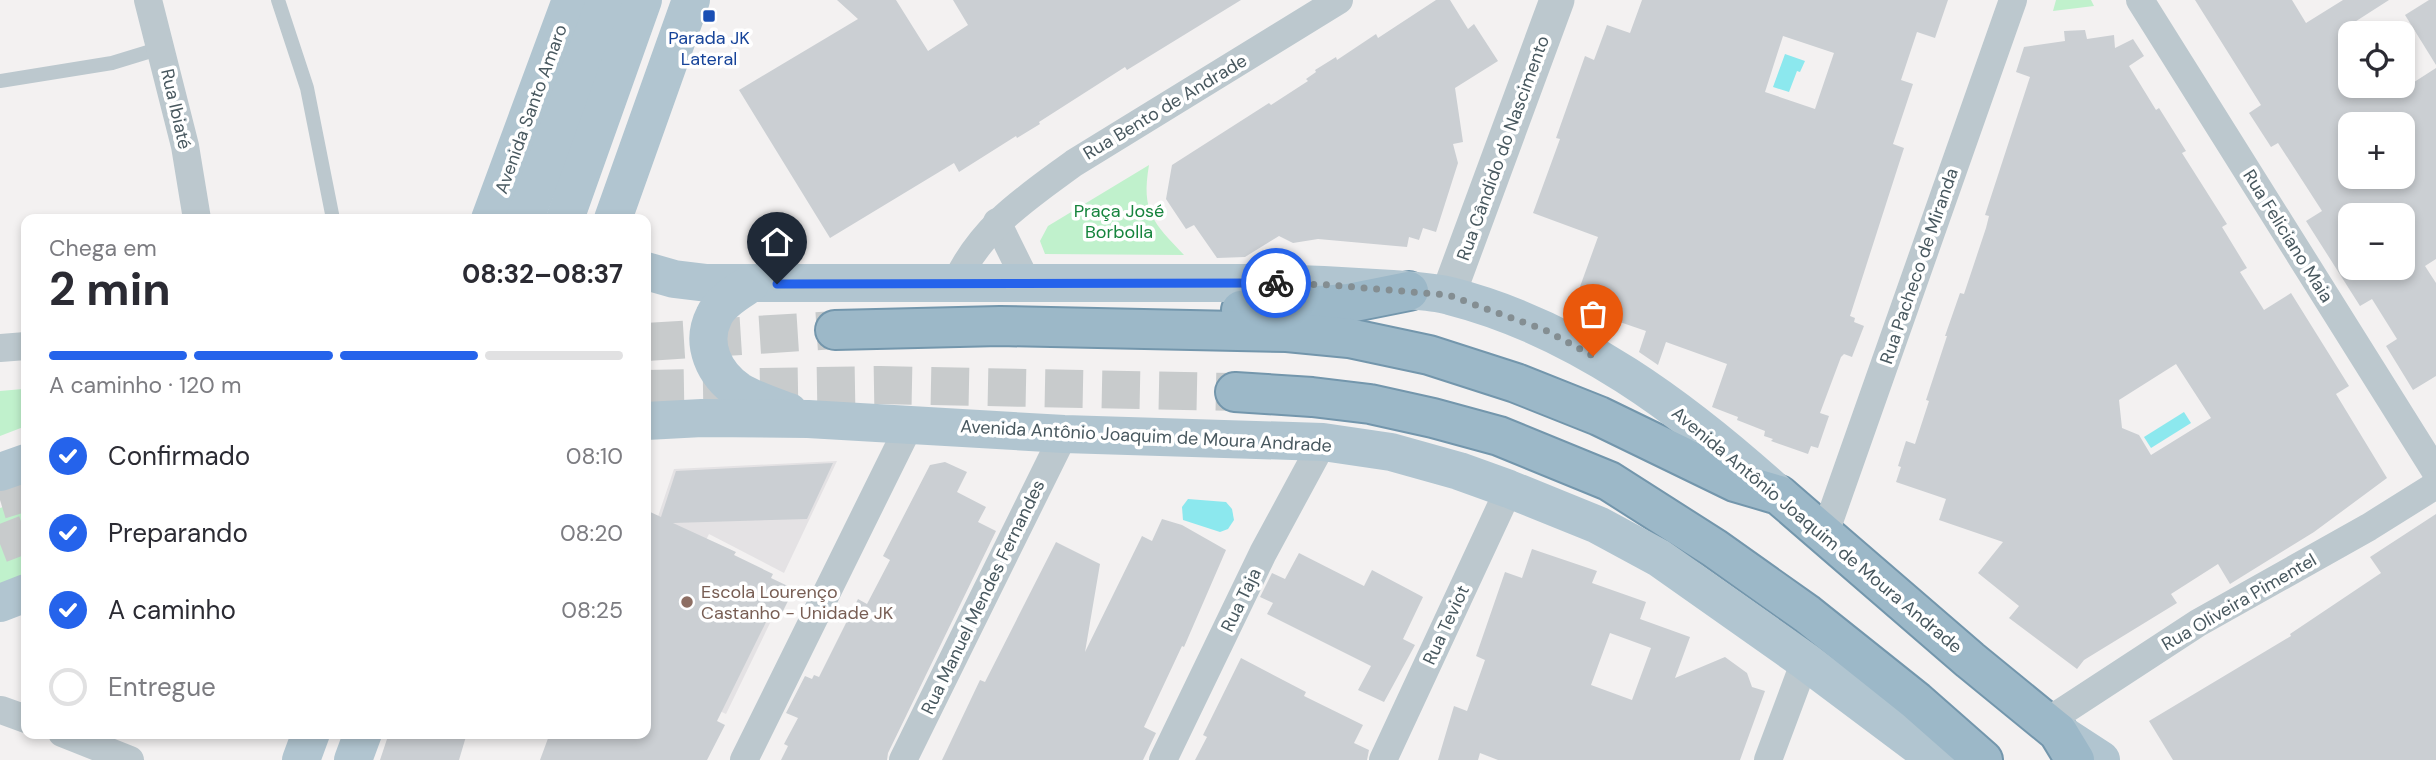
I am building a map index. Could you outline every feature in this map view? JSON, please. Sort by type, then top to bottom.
[{"type":"highway","points":[[835,330],[1000,326],[1349,303],[1409,291]]},
{"type":"highway","points":[[1000,326],[1287,332],[1349,338],[1429,355],[1516,383],[1599,416],[1703,469],[1779,495]]},
{"type":"highway","points":[[1235,392],[1370,404],[1433,418],[1499,436],[1608,481],[1714,548],[1807,614],[1916,701],[1983,760]]},
{"type":"highway","name":"Avenida Antônio Joaquim de Moura Andrade","points":[[1779,495],[2060,738]]},
{"type":"main road","name":"Avenida Santo Amaro","points":[[492,214],[571,0]]},
{"type":"main road","points":[[527,214],[606,0]]},
{"type":"main road","points":[[567,214],[643,0]]},
{"type":"main road","points":[[615,214],[691,0]]},
{"type":"main road","name":"Avenida Antônio Joaquim de Moura Andrade","points":[[651,272],[674,279],[707,283],[1269,283],[1448,295],[1545,330],[1638,382],[1719,442],[1779,495]]},
{"type":"main road","points":[[750,284],[726,301],[714,314],[708,334],[709,355],[718,372],[738,390],[808,419]]},
{"type":"main road","name":"Avenida Antônio Joaquim de Moura Andrade","points":[[651,421],[702,418],[808,419],[1064,434],[1322,442],[1391,452],[1459,471],[1509,489],[1598,525],[1659,558],[1937,760]]},
{"type":"main road","points":[[0,472],[21,465]]},
{"type":"main road","points":[[0,603],[21,595]]},
{"type":"main road","name":"Avenida Antônio Joaquim de Moura Andrade","points":[[2060,738],[2101,760]]},
{"type":"main road","points":[[301,760],[309,739]]},
{"type":"main road","points":[[353,760],[361,739]]},
{"type":"street","name":"Rua Ibiaté","points":[[148,0],[185,146],[196,214]]},
{"type":"street","name":"Rua Bento de Andrade","points":[[955,284],[975,248],[997,222],[1032,192],[1074,163],[1339,0]]},
{"type":"street","name":"Rua Cândido do Nascimento","points":[[1448,295],[1557,0]]},
{"type":"street","name":"Rua Pacheco de Miranda","points":[[1825,533],[2012,0]]},
{"type":"street","name":"Rua Feliciano Maia","points":[[2140,0],[2436,472]]},
{"type":"street","points":[[997,222],[1027,283]]},
{"type":"street","points":[[0,348],[21,346]]},
{"type":"street","points":[[744,760],[910,424]]},
{"type":"street","name":"Rua Manuel Mendes Fernandes","points":[[903,760],[1064,434]]},
{"type":"street","name":"Rua Taja","points":[[1163,760],[1258,565],[1322,442]]},
{"type":"street","name":"Rua Oliveira Pimentel","points":[[2060,738],[2198,623],[2369,527],[2436,485]]},
{"type":"street","name":"Rua Teviot","points":[[1383,760],[1509,489]]},
{"type":"street","points":[[1768,760],[1805,662]]},
{"type":"street","points":[[77,739],[130,760]]},
{"type":"lane","points":[[278,0],[307,88],[332,214]]},
{"type":"lane","points":[[0,81],[112,63],[161,48]]},
{"type":"shaded area","name":"Escola Lourenço Castanho - Unidade JK","points":[[837,461],[784,573],[709,534],[686,581],[771,621],[726,714],[651,678],[651,537],[674,469]]},
{"type":"green space","points":[[2056,0],[2091,0],[2094,6],[2053,11]]},
{"type":"green space","name":"Praça José Borbolla","points":[[1149,165],[1148,205],[1164,234],[1184,255],[1045,254],[1040,241],[1048,226]]},
{"type":"green space","points":[[21,389],[21,428],[0,436],[0,391]]},
{"type":"green space","points":[[21,502],[21,589],[0,598],[0,508]]},
{"type":"water","points":[[1785,54],[1805,61],[1800,72],[1797,71],[1789,92],[1773,87]]},
{"type":"water","points":[[2184,412],[2191,423],[2151,448],[2144,437]]},
{"type":"water","points":[[1188,499],[1226,502],[1232,509],[1234,520],[1228,529],[1220,532],[1183,520],[1182,507]]},
{"type":"building","points":[[837,0],[896,0],[928,51],[968,25],[953,0],[1241,0],[1127,70],[1125,67],[1039,122],[1040,124],[959,172],[954,163],[830,238],[739,90],[858,19]]},
{"type":"building","points":[[1436,0],[1450,0],[1468,29],[1474,24],[1498,61],[1455,88],[1463,142],[1453,144],[1458,163],[1436,232],[1423,228],[1419,240],[1409,237],[1407,247],[1318,239],[1293,243],[1279,236],[1245,257],[1217,258],[1194,225],[1186,229],[1166,199],[1172,165],[1308,81],[1306,79],[1316,72],[1315,70],[1336,57],[1337,60],[1376,34],[1378,38]]},
{"type":"building","points":[[1642,0],[1948,0],[1935,38],[1917,32],[1901,80],[1913,84],[1893,144],[1904,148],[1850,316],[1855,318],[1854,322],[1864,326],[1852,357],[1844,354],[1841,357],[1820,413],[1829,416],[1818,448],[1811,446],[1808,454],[1771,441],[1773,439],[1764,436],[1765,431],[1712,407],[1727,364],[1666,342],[1658,365],[1639,352],[1646,331],[1573,306],[1598,237],[1533,213],[1560,139],[1556,138],[1585,56],[1594,60],[1607,25],[1630,33]],"holes":[[[1783,36],[1834,53],[1815,109],[1765,92]]]},
{"type":"building","points":[[2195,0],[2292,0],[2306,23],[2343,0],[2389,0],[2356,21],[2338,21],[2338,98],[2415,98],[2415,82],[2436,68],[2436,259],[2425,266],[2436,283],[2436,376],[2413,390],[2386,346],[2397,339],[2372,299],[2360,306],[2343,280],[2415,280],[2415,203],[2338,203],[2338,271],[2306,221],[2322,211],[2278,143],[2271,147],[2249,113],[2261,105]]},
{"type":"building","points":[[2429,0],[2436,0],[2436,65],[2415,31],[2415,21],[2409,21],[2405,15]]},
{"type":"building","points":[[2085,30],[2087,39],[2114,35],[2115,48],[2133,39],[2144,56],[2129,66],[2186,151],[2182,153],[2227,224],[2222,227],[2247,268],[2240,272],[2264,310],[2291,293],[2349,386],[2336,394],[2387,478],[2314,532],[2230,584],[2218,564],[2171,594],[2177,603],[2084,660],[2077,669],[2009,618],[2019,606],[1978,573],[2003,542],[1939,520],[1946,499],[1896,482],[1906,441],[1915,444],[1945,336],[1960,293],[1964,294],[1986,228],[1989,216],[1985,215],[2030,77],[2016,72],[2024,47],[2065,41],[2064,31]],"holes":[[[2176,364],[2211,418],[2151,455],[2139,435],[2122,428],[2119,400]]]},
{"type":"building","points":[[945,462],[967,472],[957,492],[986,507],[978,522],[996,531],[888,753],[887,760],[781,760],[788,746],[784,744],[798,718],[786,713],[805,676],[812,679],[814,675],[819,677],[858,599],[867,604],[890,560],[883,556],[930,465]]},
{"type":"building","name":"Escola Lourenço Castanho - Unidade JK","points":[[833,463],[807,519],[673,523],[736,552],[734,555],[773,574],[771,578],[794,589],[778,621],[769,616],[717,721],[725,725],[707,760],[540,760],[548,739],[651,739],[651,512],[661,517],[676,471]]},
{"type":"building","points":[[2436,514],[2436,760],[2173,760],[2149,721],[2291,636],[2290,634],[2381,573],[2370,557]]},
{"type":"building","points":[[1162,519],[1182,525],[1226,550],[1184,647],[1182,646],[1144,727],[1156,733],[1143,760],[942,760],[980,680],[985,682],[1056,542],[1100,564],[1085,652],[1142,536],[1152,541]]},
{"type":"building","points":[[1532,549],[1597,571],[1592,583],[1646,602],[1640,619],[1690,637],[1675,678],[1725,657],[1747,673],[1752,687],[1765,691],[1740,760],[1498,760],[1480,753],[1478,760],[1438,760],[1454,706],[1467,711],[1485,660],[1476,656],[1505,572],[1522,578]],"holes":[[[1610,633],[1651,648],[1632,700],[1591,685]]]},
{"type":"building","points":[[1299,553],[1364,586],[1372,570],[1423,597],[1403,639],[1415,645],[1384,702],[1358,690],[1371,666],[1267,614],[1273,603],[1260,597],[1272,573],[1285,579]]},
{"type":"building","points":[[1241,658],[1306,692],[1304,696],[1363,725],[1354,743],[1369,750],[1367,760],[1195,760],[1207,737],[1203,735]]},
{"type":"building","points":[[387,739],[465,739],[459,760],[380,760]]},
{"type":"tunnel","points":[[651,342],[835,330]]},
{"type":"tunnel","points":[[651,389],[880,385],[1235,392]]},
{"type":"tunnel","points":[[0,500],[21,494]]},
{"type":"tunnel","points":[[0,544],[21,536]]},
{"type":"way so far","points":[[1276,283],[1448,295],[1545,330],[1593,356]]},
{"type":"place","name":"Parada JK Lateral","points":[[709,16]]},
{"type":"place","name":"Escola Lourenço Castanho - Unidade JK","points":[[687,602]]},
{"type":"route","points":[[777,284],[1276,283]]}]
